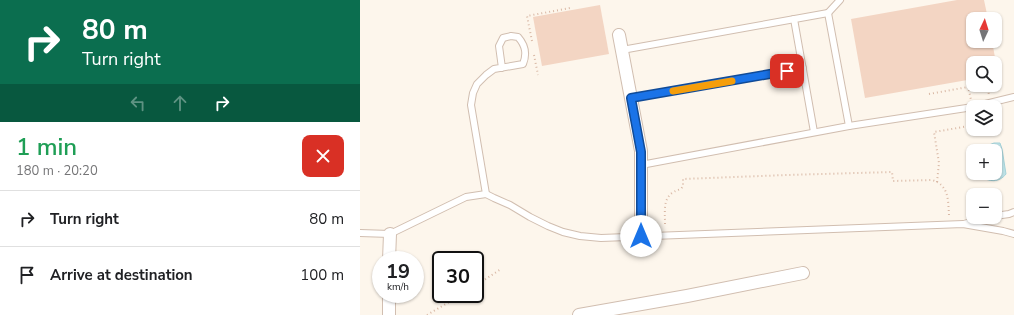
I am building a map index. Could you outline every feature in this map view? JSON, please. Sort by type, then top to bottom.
[{"type":"street","points":[[619,34],[641,152],[641,236]]},
{"type":"street","points":[[389,251],[390,234]]},
{"type":"street","points":[[579,315],[687,296],[803,273]]},
{"type":"street","points":[[389,303],[389,315]]},
{"type":"lane","points":[[622,50],[828,13],[840,0]]},
{"type":"lane","points":[[828,13],[849,126]]},
{"type":"lane","points":[[794,19],[814,132]]},
{"type":"lane","points":[[486,194],[471,105],[473,93],[477,84],[494,69],[502,68],[523,64],[526,55],[522,42],[518,37],[511,36],[503,38],[499,46],[502,68]]},
{"type":"lane","points":[[631,98],[803,68]]},
{"type":"lane","points":[[1002,100],[1014,97]]},
{"type":"lane","points":[[641,165],[814,132],[966,108]]},
{"type":"lane","points":[[360,233],[390,234],[466,197],[486,194],[510,205],[548,226],[563,232],[580,236],[601,238],[963,224],[1014,234]]},
{"type":"lane","points":[[1002,215],[1014,212]]},
{"type":"path","points":[[532,46],[527,16],[570,8]]},
{"type":"path","points":[[534,53],[538,75]]},
{"type":"path","points":[[929,94],[968,86],[971,100]]},
{"type":"path","points":[[937,182],[939,163],[934,132],[966,127]]},
{"type":"path","points":[[665,224],[665,210],[668,196],[675,190],[681,189],[683,186],[683,180],[787,175],[892,172],[893,181],[924,180],[937,182],[942,185],[948,196],[949,215]]},
{"type":"path","points":[[484,280],[501,269]]},
{"type":"path","points":[[427,315],[448,303]]},
{"type":"water","points":[[1002,149],[1006,174],[1002,178]]},
{"type":"building","points":[[957,0],[984,0],[987,12],[966,12],[966,48],[993,48],[995,56],[966,56],[966,80],[865,98],[851,19]]},
{"type":"building","points":[[600,5],[609,54],[542,66],[533,17]]},
{"type":"slow traffic","points":[[673,91],[732,81]]},
{"type":"route","points":[[641,236],[641,152],[631,98],[787,71]]}]
